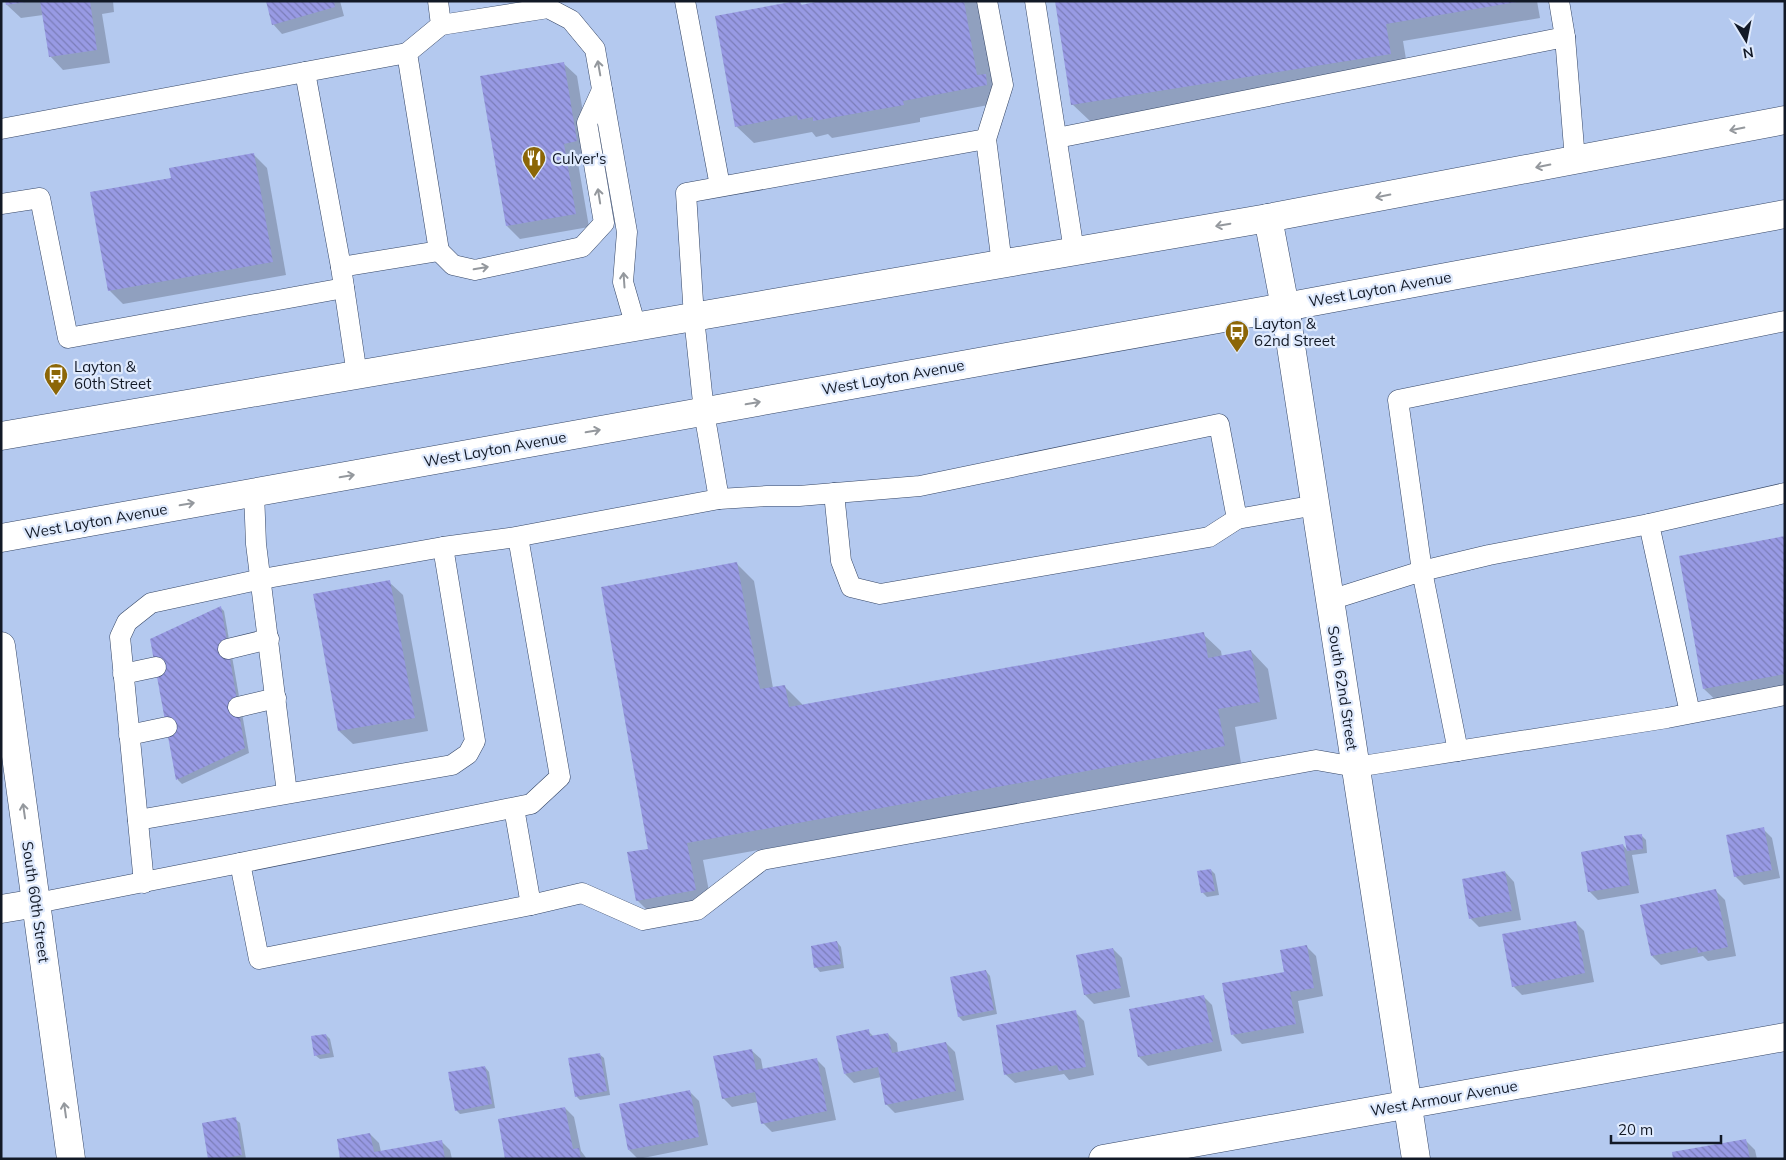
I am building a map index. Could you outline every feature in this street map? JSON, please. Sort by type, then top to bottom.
[{"type":"main road","points":[[1,436],[1268,218],[1785,120]]},
{"type":"main road","name":"West Layton Avenue","points":[[1,538],[1285,307],[1785,214]]},
{"type":"main road","name":"South 62nd Street","points":[[1268,218],[1285,307],[1416,1159]]},
{"type":"main road","name":"South 60th Street","points":[[1,646],[71,1159]]},
{"type":"main road","points":[[1,909],[36,903]]},
{"type":"main road","name":"West Armour Avenue","points":[[1103,1159],[1785,1037]]},
{"type":"lane","points":[[438,1],[441,25]]},
{"type":"lane","points":[[685,1],[720,186]]},
{"type":"lane","points":[[987,1],[1003,85],[986,139],[1002,264]]},
{"type":"lane","points":[[1035,1],[1074,251]]},
{"type":"lane","points":[[1560,1],[1565,37],[1575,160]]},
{"type":"lane","points":[[1,128],[407,53],[441,25],[547,5],[571,20],[595,49],[627,232],[622,282],[636,327]]},
{"type":"lane","points":[[1057,138],[1565,37]]},
{"type":"lane","points":[[407,53],[439,251],[453,265],[475,270],[582,247],[604,223],[587,123],[602,90]]},
{"type":"lane","points":[[305,72],[341,267],[357,375]]},
{"type":"lane","points":[[719,499],[704,412],[694,317],[686,193],[986,139]]},
{"type":"lane","points":[[1,204],[40,198],[68,338],[344,288]]},
{"type":"lane","points":[[341,267],[439,251]]},
{"type":"lane","points":[[1458,751],[1422,571],[1398,400],[1785,321]]},
{"type":"lane","points":[[144,883],[120,637],[127,622],[150,603],[262,579],[443,547],[518,537],[719,499],[920,486],[1219,424],[1236,519]]},
{"type":"lane","points":[[254,492],[256,544],[262,579],[287,793]]},
{"type":"lane","points":[[834,493],[842,561],[851,587],[880,594],[1209,537],[1236,519],[1316,505]]},
{"type":"lane","points":[[1330,600],[1422,571],[1489,555],[1649,524],[1785,493]]},
{"type":"lane","points":[[1649,524],[1690,713]]},
{"type":"lane","points":[[36,903],[144,883],[531,804],[560,777],[518,537]]},
{"type":"lane","points":[[138,820],[452,765],[468,754],[475,741],[443,547]]},
{"type":"lane","points":[[228,649],[268,639]]},
{"type":"lane","points":[[123,674],[156,667]]},
{"type":"lane","points":[[240,863],[260,959],[531,905],[582,892],[643,920],[697,910],[762,860],[1316,760],[1356,767],[1690,713],[1785,695]]},
{"type":"lane","points":[[238,707],[276,698]]},
{"type":"lane","points":[[129,735],[167,727]]},
{"type":"lane","points":[[514,808],[531,905]]},
{"type":"building","points":[[5,1],[26,1],[26,2],[6,5]]},
{"type":"building","points":[[40,1],[90,1],[97,50],[49,57]]},
{"type":"building","points":[[266,1],[334,1],[335,7],[272,25]]},
{"type":"building","points":[[800,1],[801,5],[820,1],[964,1],[977,75],[986,74],[987,85],[903,101],[904,105],[813,121],[813,117],[798,120],[797,115],[735,127],[715,16]]},
{"type":"building","points":[[1055,1],[1517,2],[1386,24],[1391,54],[1071,105]]},
{"type":"building","name":"Culver's","points":[[564,62],[577,141],[564,144],[576,214],[506,226],[480,76]]},
{"type":"building","points":[[254,153],[273,262],[108,291],[90,192],[171,178],[169,168]]},
{"type":"building","points":[[1785,536],[1785,674],[1703,689],[1679,556]]},
{"type":"building","points":[[737,562],[760,689],[785,685],[789,707],[1204,632],[1208,658],[1251,650],[1260,702],[1218,709],[1225,746],[687,843],[696,890],[636,901],[627,852],[648,849],[601,587]]},
{"type":"building","points":[[390,580],[415,718],[338,731],[313,594]]},
{"type":"building","points":[[221,606],[245,748],[176,780],[150,639]]},
{"type":"building","points":[[1764,827],[1772,870],[1734,877],[1726,835]]},
{"type":"building","points":[[1642,834],[1643,849],[1627,851],[1624,836]]},
{"type":"building","points":[[1623,844],[1630,885],[1588,892],[1581,852]]},
{"type":"building","points":[[1211,869],[1215,891],[1201,893],[1197,871]]},
{"type":"building","points":[[1505,871],[1512,911],[1469,919],[1462,879]]},
{"type":"building","points":[[1716,889],[1728,947],[1698,953],[1697,947],[1651,956],[1640,905]]},
{"type":"building","points":[[1576,921],[1585,973],[1512,987],[1502,934]]},
{"type":"building","points":[[837,941],[841,964],[814,968],[811,946]]},
{"type":"building","points":[[1307,945],[1314,988],[1290,992],[1296,1024],[1231,1035],[1222,983],[1284,972],[1280,950]]},
{"type":"building","points":[[1113,948],[1121,988],[1084,995],[1076,955]]},
{"type":"building","points":[[986,970],[994,1010],[958,1017],[950,977]]},
{"type":"building","points":[[1204,995],[1213,1042],[1138,1057],[1129,1009]]},
{"type":"building","points":[[1076,1010],[1086,1067],[1059,1071],[1057,1065],[1004,1075],[996,1025]]},
{"type":"building","points":[[869,1029],[870,1036],[888,1033],[892,1053],[946,1042],[956,1091],[885,1105],[878,1067],[844,1074],[836,1036]]},
{"type":"building","points":[[326,1034],[330,1053],[314,1056],[311,1036]]},
{"type":"building","points":[[752,1049],[756,1070],[817,1058],[827,1111],[761,1124],[755,1092],[722,1099],[713,1056]]},
{"type":"building","points":[[600,1053],[607,1091],[575,1097],[568,1058]]},
{"type":"building","points":[[485,1066],[492,1104],[455,1111],[448,1072]]},
{"type":"building","points":[[690,1090],[699,1137],[628,1150],[619,1104]]},
{"type":"building","points":[[565,1107],[573,1149],[579,1148],[581,1159],[505,1159],[498,1119]]},
{"type":"building","points":[[236,1117],[242,1155],[208,1159],[202,1123]]},
{"type":"building","points":[[370,1133],[374,1152],[442,1140],[445,1159],[340,1159],[337,1139]]},
{"type":"building","points":[[1746,1139],[1750,1159],[1673,1159],[1672,1152]]},
{"type":"place","name":"Culver's","points":[[534,179]]},
{"type":"place","name":"Layton & 62nd Street","points":[[1237,353]]},
{"type":"place","name":"Layton & 60th Street","points":[[56,396]]}]
